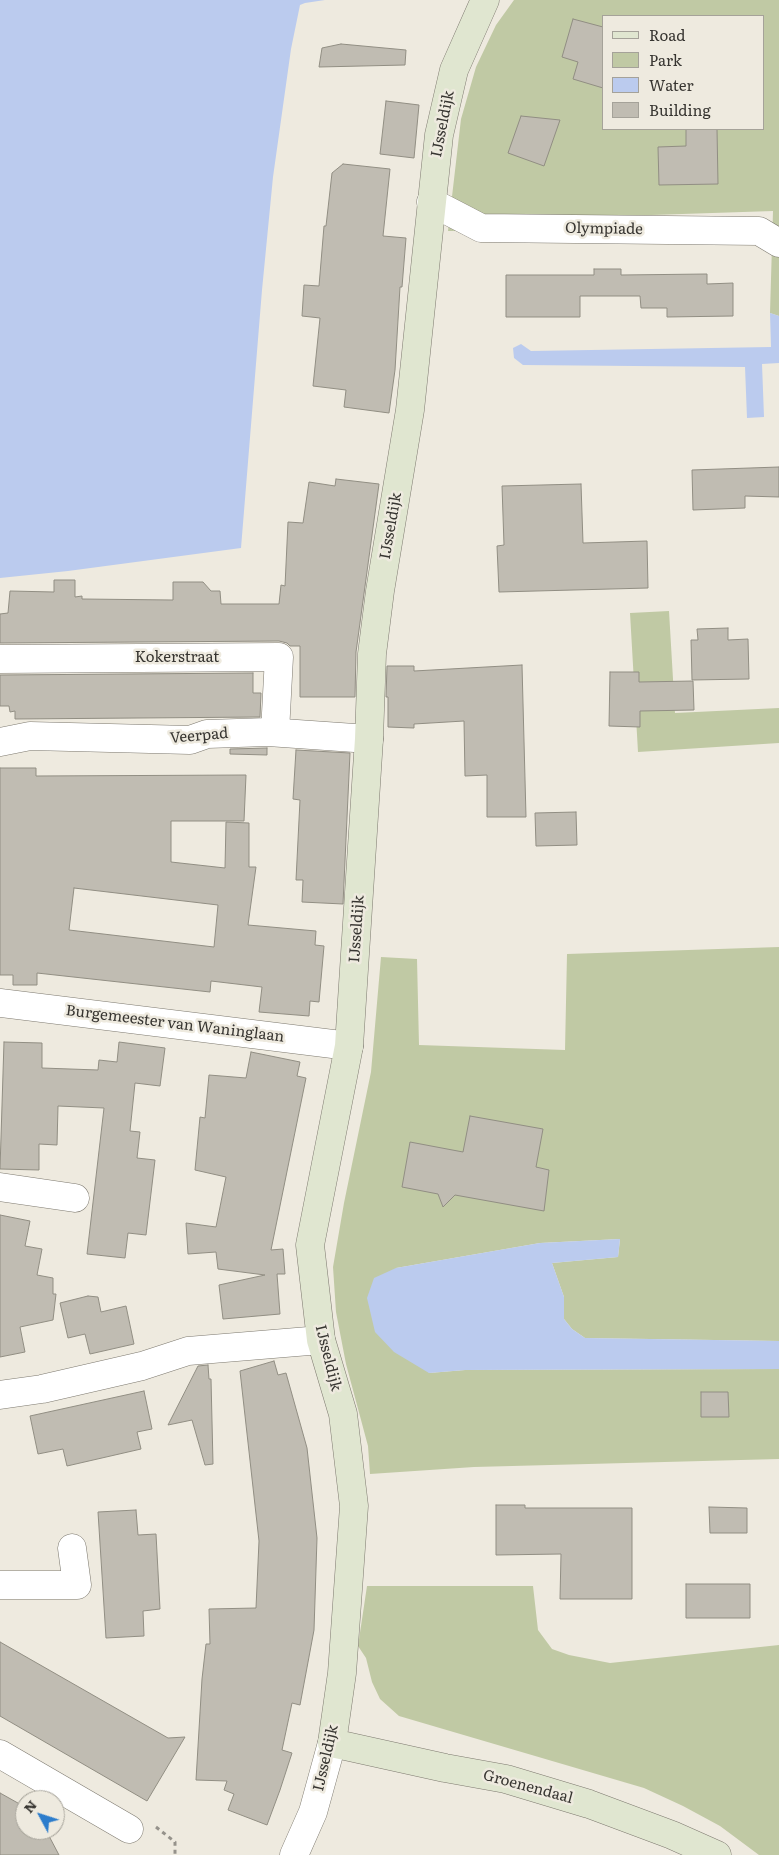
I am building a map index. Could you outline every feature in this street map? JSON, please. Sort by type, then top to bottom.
[{"type":"street","name":"IJsseldijk","points":[[294,1855],[313,1812],[332,1743],[342,1673],[354,1506],[343,1414],[321,1340],[310,1245],[349,1046],[369,739],[372,654],[381,582],[410,410],[439,135],[454,70],[485,0]]},
{"type":"street","name":"Olympiade","points":[[431,202],[481,228],[759,231],[779,242]]},
{"type":"street","name":"Kokerstraat","points":[[0,659],[279,657],[275,732]]},
{"type":"street","name":"Veerpad","points":[[0,742],[30,736],[190,740],[207,734],[275,732],[369,739]]},
{"type":"street","name":"Burgemeester van Waninglaan","points":[[0,1003],[349,1046]]},
{"type":"street","points":[[0,1187],[75,1198]]},
{"type":"street","points":[[0,1396],[42,1389],[142,1366],[188,1351],[321,1340]]},
{"type":"street","points":[[0,1585],[77,1585],[72,1548]]},
{"type":"street","name":"Groenendaal","points":[[332,1743],[445,1768],[506,1779],[589,1804],[672,1835],[718,1855]]},
{"type":"street","points":[[0,1754],[130,1828]]},
{"type":"green space","points":[[514,0],[779,0],[779,316],[770,313],[773,211],[561,218],[543,231],[448,231],[461,119],[476,67],[496,25]]},
{"type":"green space","points":[[669,611],[675,713],[779,708],[779,743],[638,752],[630,613]]},
{"type":"green space","points":[[779,947],[779,1341],[585,1338],[572,1329],[564,1319],[564,1297],[552,1263],[618,1257],[620,1239],[540,1243],[396,1268],[429,1373],[465,1370],[779,1369],[779,1459],[474,1467],[370,1474],[368,1446],[346,1364],[336,1312],[333,1267],[371,1072],[381,957],[417,959],[419,1045],[565,1050],[567,954]]},
{"type":"green space","points":[[367,1586],[533,1586],[538,1630],[552,1649],[569,1655],[610,1663],[779,1645],[779,1855],[759,1855],[720,1826],[644,1788],[399,1716],[380,1699],[372,1682],[366,1658],[358,1646]]},
{"type":"water","points":[[0,0],[325,0],[300,5],[291,49],[273,177],[241,548],[0,578]]},
{"type":"water","points":[[770,313],[779,316],[779,363],[762,364],[764,417],[747,418],[745,367],[523,365],[514,358],[513,348],[521,344],[531,351],[771,347]]},
{"type":"water","points":[[620,1239],[618,1257],[552,1263],[564,1297],[564,1319],[572,1329],[585,1338],[779,1341],[779,1369],[465,1370],[429,1373],[394,1352],[375,1332],[367,1298],[374,1278],[396,1268],[540,1243]]},
{"type":"building","points":[[573,19],[602,27],[602,88],[573,79],[578,62],[562,57]]},
{"type":"building","points":[[341,44],[406,50],[405,65],[319,67],[322,48]]},
{"type":"building","points":[[386,101],[419,105],[414,158],[380,154]]},
{"type":"building","points":[[521,116],[560,120],[544,166],[508,153]]},
{"type":"building","points":[[686,130],[717,130],[718,184],[659,185],[658,147],[686,146]]},
{"type":"building","points":[[343,164],[390,169],[383,236],[406,238],[402,287],[400,287],[395,370],[389,413],[344,407],[346,390],[313,386],[320,318],[302,316],[304,285],[319,286],[324,226],[326,226],[332,173]]},
{"type":"building","points":[[594,269],[621,269],[621,275],[707,274],[707,284],[733,283],[733,316],[667,317],[667,308],[641,308],[640,296],[580,296],[580,317],[506,317],[506,275],[594,275]]},
{"type":"building","points":[[779,467],[779,497],[745,496],[745,508],[693,510],[692,470]]},
{"type":"building","points":[[336,479],[379,484],[356,652],[355,697],[300,697],[300,646],[290,646],[279,641],[0,643],[0,614],[8,613],[10,591],[54,592],[54,580],[75,580],[75,597],[82,596],[82,599],[173,600],[173,582],[203,582],[211,591],[220,591],[221,604],[279,604],[281,585],[285,586],[288,522],[303,523],[309,482],[335,486]]},
{"type":"building","points":[[581,484],[583,543],[647,541],[648,588],[499,592],[497,546],[504,545],[502,486]]},
{"type":"building","points":[[728,628],[728,640],[748,639],[749,679],[692,680],[691,640],[698,640],[697,629]]},
{"type":"building","points":[[522,665],[526,817],[487,817],[487,775],[465,776],[464,721],[414,724],[414,728],[388,727],[388,697],[386,697],[387,666],[414,666],[414,671]]},
{"type":"building","points":[[610,672],[639,672],[639,682],[693,681],[694,710],[640,711],[640,727],[609,726]]},
{"type":"building","points":[[253,673],[253,693],[261,693],[260,717],[15,719],[15,711],[10,712],[9,706],[0,706],[0,675]]},
{"type":"building","points":[[267,748],[267,755],[230,754],[230,749]]},
{"type":"building","points":[[296,750],[350,753],[343,904],[302,902],[303,880],[296,880],[300,800],[293,799]]},
{"type":"building","points":[[0,768],[36,768],[36,776],[246,775],[244,821],[171,821],[171,862],[225,868],[226,822],[249,823],[249,867],[256,867],[248,925],[316,931],[315,945],[324,946],[319,1002],[310,1001],[309,1016],[259,1012],[262,987],[211,981],[210,992],[37,973],[37,985],[13,985],[13,975],[0,975]],"holes":[[[74,888],[218,905],[214,947],[69,930]]]},
{"type":"building","points":[[576,812],[577,845],[536,846],[535,813]]},
{"type":"building","points":[[4,1042],[42,1043],[42,1068],[98,1070],[99,1060],[117,1062],[119,1042],[165,1048],[160,1086],[135,1083],[130,1131],[140,1132],[137,1158],[155,1160],[146,1235],[128,1233],[125,1258],[87,1254],[104,1108],[58,1106],[57,1145],[39,1144],[39,1170],[0,1169]]},
{"type":"building","points":[[251,1052],[300,1062],[297,1076],[306,1078],[271,1250],[283,1249],[285,1274],[277,1274],[280,1314],[223,1319],[219,1285],[265,1275],[218,1269],[216,1252],[188,1254],[186,1223],[216,1227],[226,1177],[195,1170],[200,1117],[205,1118],[209,1075],[246,1078]]},
{"type":"building","points":[[470,1116],[543,1129],[536,1167],[549,1170],[544,1211],[455,1195],[443,1207],[438,1194],[402,1187],[410,1142],[463,1152]]},
{"type":"building","points":[[0,1215],[30,1221],[25,1246],[42,1249],[37,1275],[53,1278],[53,1294],[56,1294],[53,1320],[20,1327],[25,1352],[0,1357]]},
{"type":"building","points":[[88,1296],[98,1297],[101,1312],[126,1306],[134,1344],[90,1354],[85,1334],[68,1338],[60,1303]]},
{"type":"building","points":[[274,1361],[278,1375],[286,1373],[307,1448],[317,1538],[314,1630],[300,1705],[292,1703],[282,1750],[292,1753],[267,1825],[228,1810],[234,1794],[224,1790],[227,1781],[196,1780],[202,1679],[206,1644],[210,1644],[209,1609],[256,1608],[259,1541],[240,1371]]},
{"type":"building","points":[[208,1365],[209,1379],[211,1379],[213,1464],[205,1465],[192,1420],[168,1425],[198,1366]]},
{"type":"building","points":[[144,1391],[152,1429],[137,1432],[141,1449],[67,1466],[63,1449],[38,1454],[30,1416]]},
{"type":"building","points":[[701,1392],[728,1392],[729,1417],[701,1417]]},
{"type":"building","points":[[496,1505],[525,1505],[525,1508],[632,1508],[632,1599],[560,1599],[561,1554],[496,1555]]},
{"type":"building","points":[[709,1507],[747,1508],[747,1533],[710,1533]]},
{"type":"building","points":[[136,1510],[138,1535],[156,1534],[160,1609],[143,1611],[144,1636],[106,1638],[98,1512]]},
{"type":"building","points":[[686,1584],[750,1584],[750,1618],[686,1618]]},
{"type":"building","points":[[0,1642],[168,1738],[185,1737],[147,1801],[0,1716]]},
{"type":"building","points":[[0,1793],[15,1801],[15,1840],[51,1840],[59,1855],[0,1855]]}]
